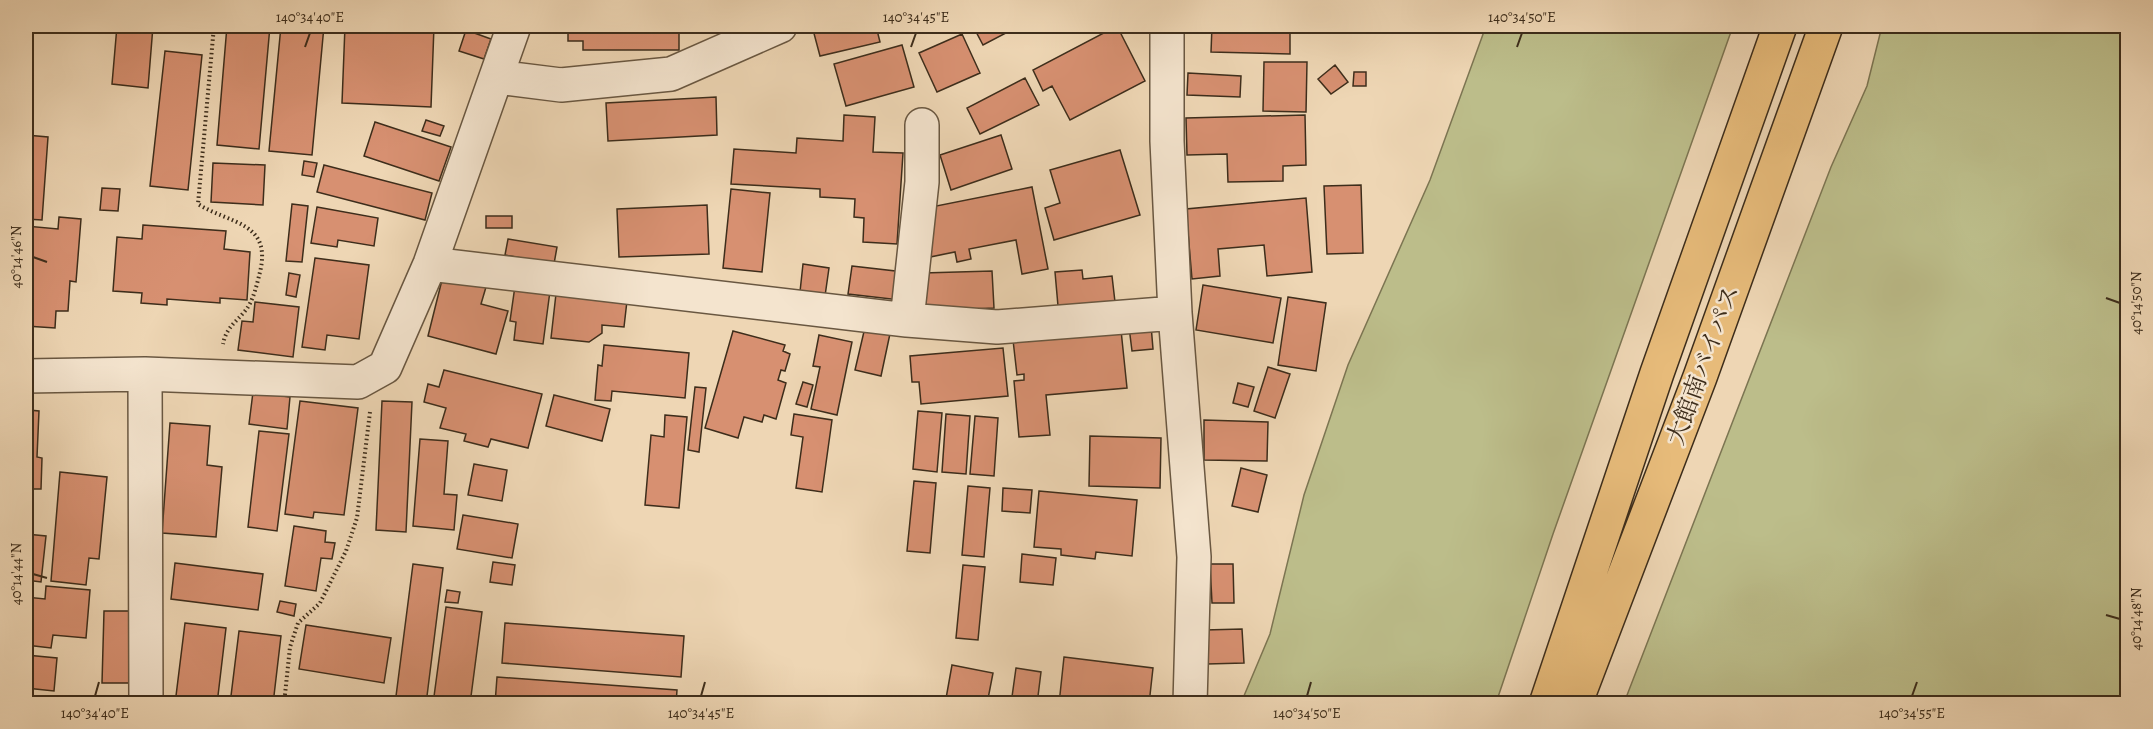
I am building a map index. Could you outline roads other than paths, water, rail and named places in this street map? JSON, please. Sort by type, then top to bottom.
[{"type":"highway","name":"大館南バイパス","points":[[1546,704],[1654,384],[1780,26]]},
{"type":"highway","name":"大館南バイパス","points":[[1575,704],[1700,377],[1826,26]]},
{"type":"street","points":[[26,376],[145,374],[358,382],[385,367],[430,264],[514,26]]},
{"type":"street","points":[[496,77],[561,85],[671,74],[780,26]]},
{"type":"street","points":[[1167,26],[1167,141],[1175,313],[1194,557],[1190,704]]},
{"type":"street","points":[[908,320],[922,182],[922,125]]},
{"type":"street","points":[[430,264],[908,320],[998,327],[1175,313]]},
{"type":"street","points":[[145,374],[146,704]]}]
